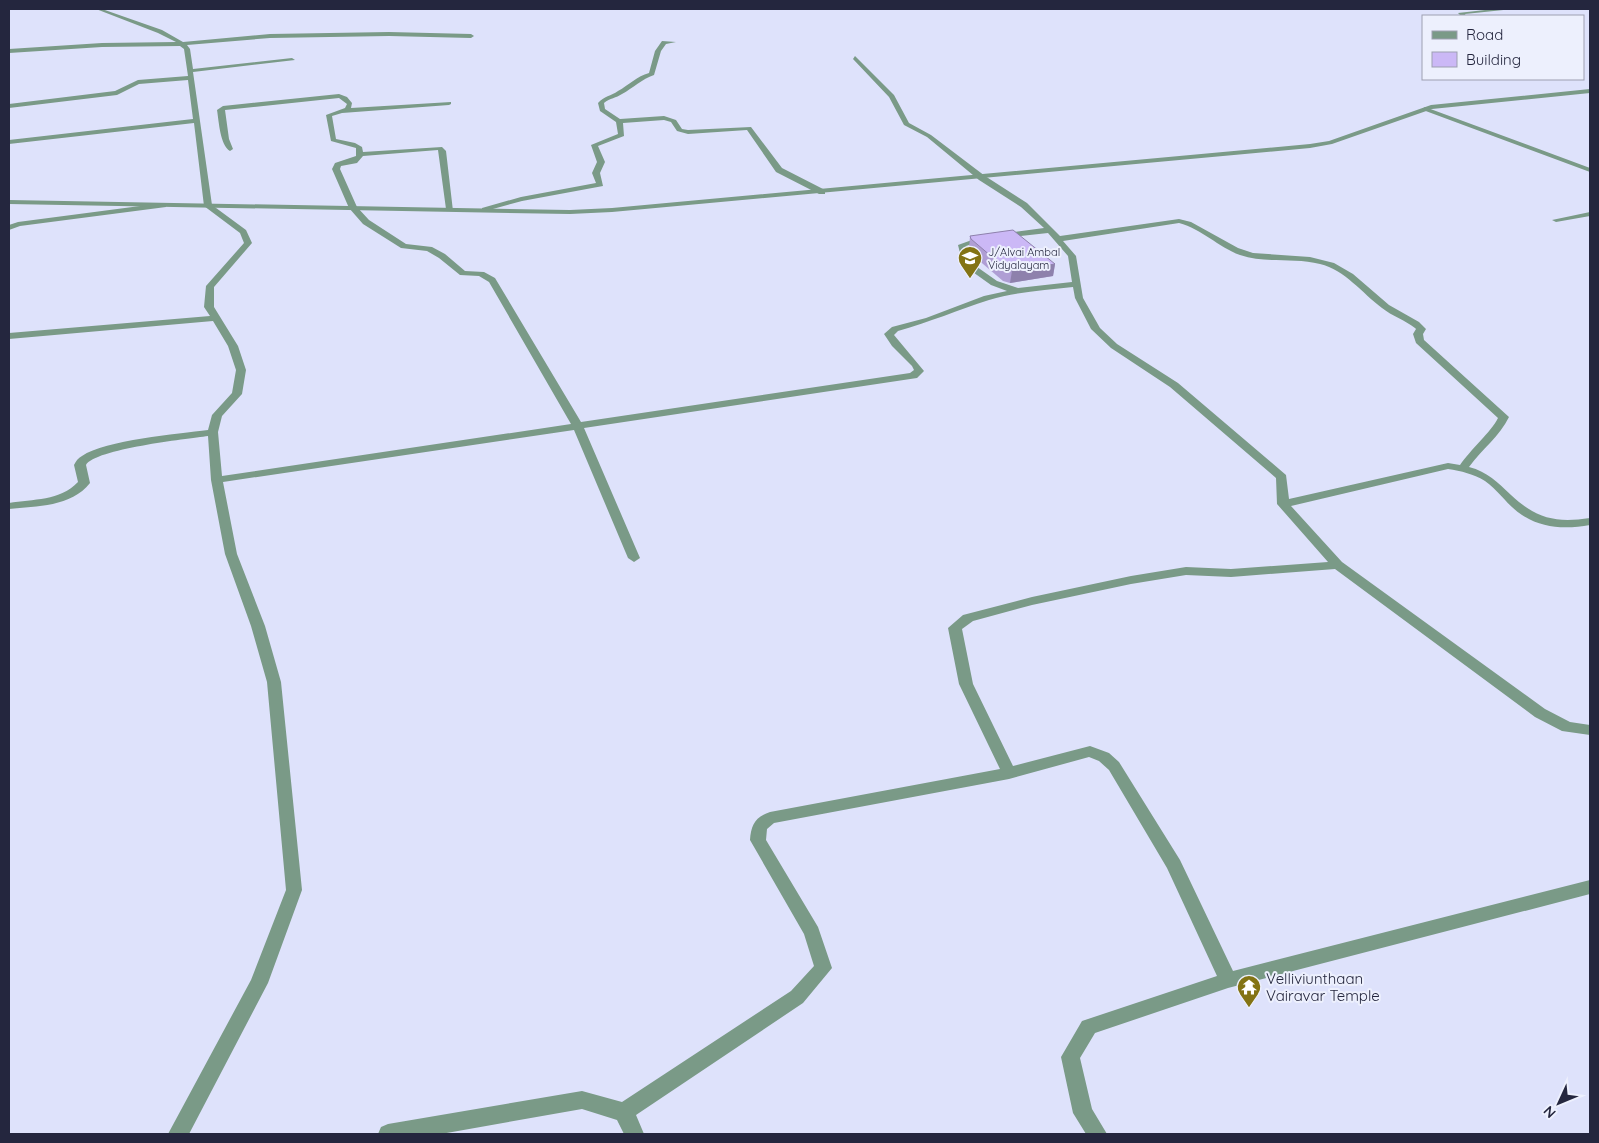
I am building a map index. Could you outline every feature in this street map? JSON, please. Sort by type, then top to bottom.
[{"type":"street","points":[[98,9],[172,37],[184,44],[187,49],[208,206],[243,232],[248,243],[210,286],[209,307],[233,346],[241,370],[237,394],[217,414],[213,432],[217,480],[231,554],[258,626],[274,682],[294,890],[259,983],[178,1134]]},
{"type":"street","points":[[1463,15],[1461,13],[1510,9]]},
{"type":"street","points":[[9,51],[102,45],[184,44],[270,36],[389,34],[471,36]]},
{"type":"street","points":[[673,42],[664,42],[658,51],[652,74],[642,76],[627,89],[605,98],[601,102],[602,110],[618,121],[664,118],[674,121],[679,130],[688,132],[749,128],[778,170],[822,192]]},
{"type":"street","points":[[854,58],[891,94],[903,112],[906,124],[929,136],[982,178],[1024,205],[1050,230],[1072,256],[1080,298],[1096,329],[1114,346],[1174,385],[1282,477],[1283,504],[1338,565],[1540,713],[1567,727],[1590,730]]},
{"type":"street","points":[[9,106],[117,93],[138,82],[292,60]]},
{"type":"street","points":[[9,202],[570,212],[612,210],[982,178],[1310,146],[1330,143],[1426,109],[1590,91]]},
{"type":"street","points":[[230,149],[221,118],[220,110],[223,108],[339,96],[345,98],[350,104],[343,110]]},
{"type":"street","points":[[449,103],[343,110],[329,115],[334,140],[340,143],[353,144],[359,148],[360,154],[360,157],[354,161],[338,166],[336,169],[353,208],[366,222],[404,246],[428,249],[442,256],[463,273],[481,274],[492,280],[578,427],[634,558]]},
{"type":"street","points":[[1426,109],[1590,170]]},
{"type":"street","points":[[9,142],[197,121]]},
{"type":"street","points":[[485,210],[521,199],[600,184],[596,173],[602,162],[594,145],[622,135],[618,121]]},
{"type":"street","points":[[360,154],[440,148],[442,150],[450,209]]},
{"type":"street","points":[[9,228],[18,224],[163,205]]},
{"type":"street","points":[[1556,220],[1590,214]]},
{"type":"street","points":[[1058,239],[1179,221],[1196,225],[1230,247],[1244,253],[1256,256],[1320,262],[1342,269],[1394,313],[1416,323],[1421,329],[1418,334],[1418,341],[1504,416],[1500,425],[1474,451],[1464,468]]},
{"type":"street","points":[[1017,291],[994,284],[966,263],[962,245],[983,238],[1050,230]]},
{"type":"street","points":[[217,480],[913,376],[919,371],[915,363],[892,342],[889,334],[895,329],[929,320],[987,298],[1017,291],[1077,284]]},
{"type":"street","points":[[9,336],[217,318]]},
{"type":"street","points":[[9,506],[63,498],[77,492],[84,484],[80,465],[85,458],[96,454],[143,443],[213,432]]},
{"type":"street","points":[[1283,504],[1448,466],[1464,468],[1486,477],[1524,513],[1550,524],[1570,525],[1590,522]]},
{"type":"street","points":[[1010,772],[966,684],[955,628],[968,618],[1032,601],[1131,580],[1186,571],[1231,573],[1338,565]]},
{"type":"street","points":[[388,1134],[582,1100],[624,1112],[797,997],[824,968],[812,932],[758,840],[759,826],[770,818],[1010,772],[1090,751],[1104,757],[1114,766],[1174,865],[1228,980]]},
{"type":"street","points":[[1097,1134],[1083,1113],[1070,1058],[1089,1027],[1228,980],[1590,887]]},
{"type":"street","points":[[624,1112],[634,1134]]},
{"type":"building","points":[[1013,230],[1055,264],[1012,271],[1005,268],[971,239],[970,236]]},
{"type":"place","name":"J/Alvai Ambal Vidyalayam","points":[[970,279]]},
{"type":"place","name":"Velliviunthaan Vairavar Temple","points":[[1249,1008]]}]
